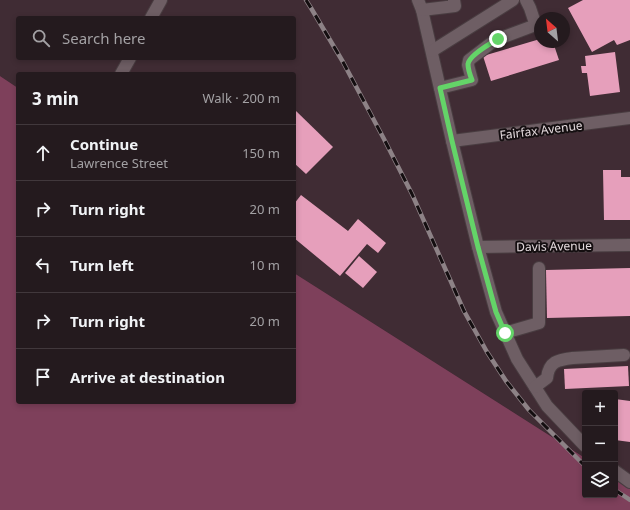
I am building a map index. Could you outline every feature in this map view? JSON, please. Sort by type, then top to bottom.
[{"type":"street","points":[[153,16],[160,0]]},
{"type":"street","points":[[454,0],[455,6],[420,5],[478,247],[496,312],[516,359],[534,387],[547,406],[582,443]]},
{"type":"street","points":[[432,52],[512,0]]},
{"type":"street","points":[[440,88],[472,80],[468,65],[469,60],[498,39],[533,26],[535,23],[526,0]]},
{"type":"street","points":[[122,72],[129,60]]},
{"type":"street","name":"Fairfax Avenue","points":[[452,141],[630,118]]},
{"type":"street","name":"Davis Avenue","points":[[478,247],[630,245]]},
{"type":"street","points":[[505,333],[539,323],[539,268]]},
{"type":"street","points":[[534,387],[548,378],[549,369],[552,363],[573,358],[624,355]]},
{"type":"street","points":[[618,473],[630,482]]},
{"type":"shaded area","points":[[0,0],[630,0],[630,486],[618,479],[618,390],[582,390],[582,456],[296,274],[296,72],[16,72],[16,87],[0,76]]},
{"type":"shaded area","points":[[0,76],[16,87],[16,404],[296,404],[296,274],[582,456],[582,498],[618,498],[618,479],[630,486],[630,510],[0,510]]},
{"type":"building","points":[[583,0],[630,0],[630,40],[617,45],[614,40],[592,52],[568,8]]},
{"type":"building","points":[[534,41],[534,48],[555,48],[559,60],[491,81],[483,56]]},
{"type":"building","points":[[615,52],[620,92],[590,96],[587,73],[582,73],[581,66],[586,66],[585,56]]},
{"type":"building","points":[[296,111],[333,147],[306,174],[296,165]]},
{"type":"building","points":[[603,170],[621,170],[621,177],[630,177],[630,220],[604,220]]},
{"type":"building","points":[[301,195],[348,231],[358,219],[386,243],[378,253],[367,244],[340,276],[296,240],[296,201]]},
{"type":"building","points":[[359,256],[377,272],[363,288],[345,273]]},
{"type":"building","points":[[630,268],[630,316],[547,318],[546,270]]},
{"type":"building","points":[[628,366],[629,386],[565,389],[564,369]]},
{"type":"building","points":[[618,399],[630,401],[630,442],[618,440]]},
{"type":"railway","points":[[306,0],[343,62],[384,139],[412,194],[464,311],[487,352],[506,381],[529,410],[582,463]]},
{"type":"railway","points":[[618,492],[630,500]]},
{"type":"route","points":[[498,39],[469,60],[468,65],[472,80],[440,88],[478,247],[496,312],[505,333]]}]
